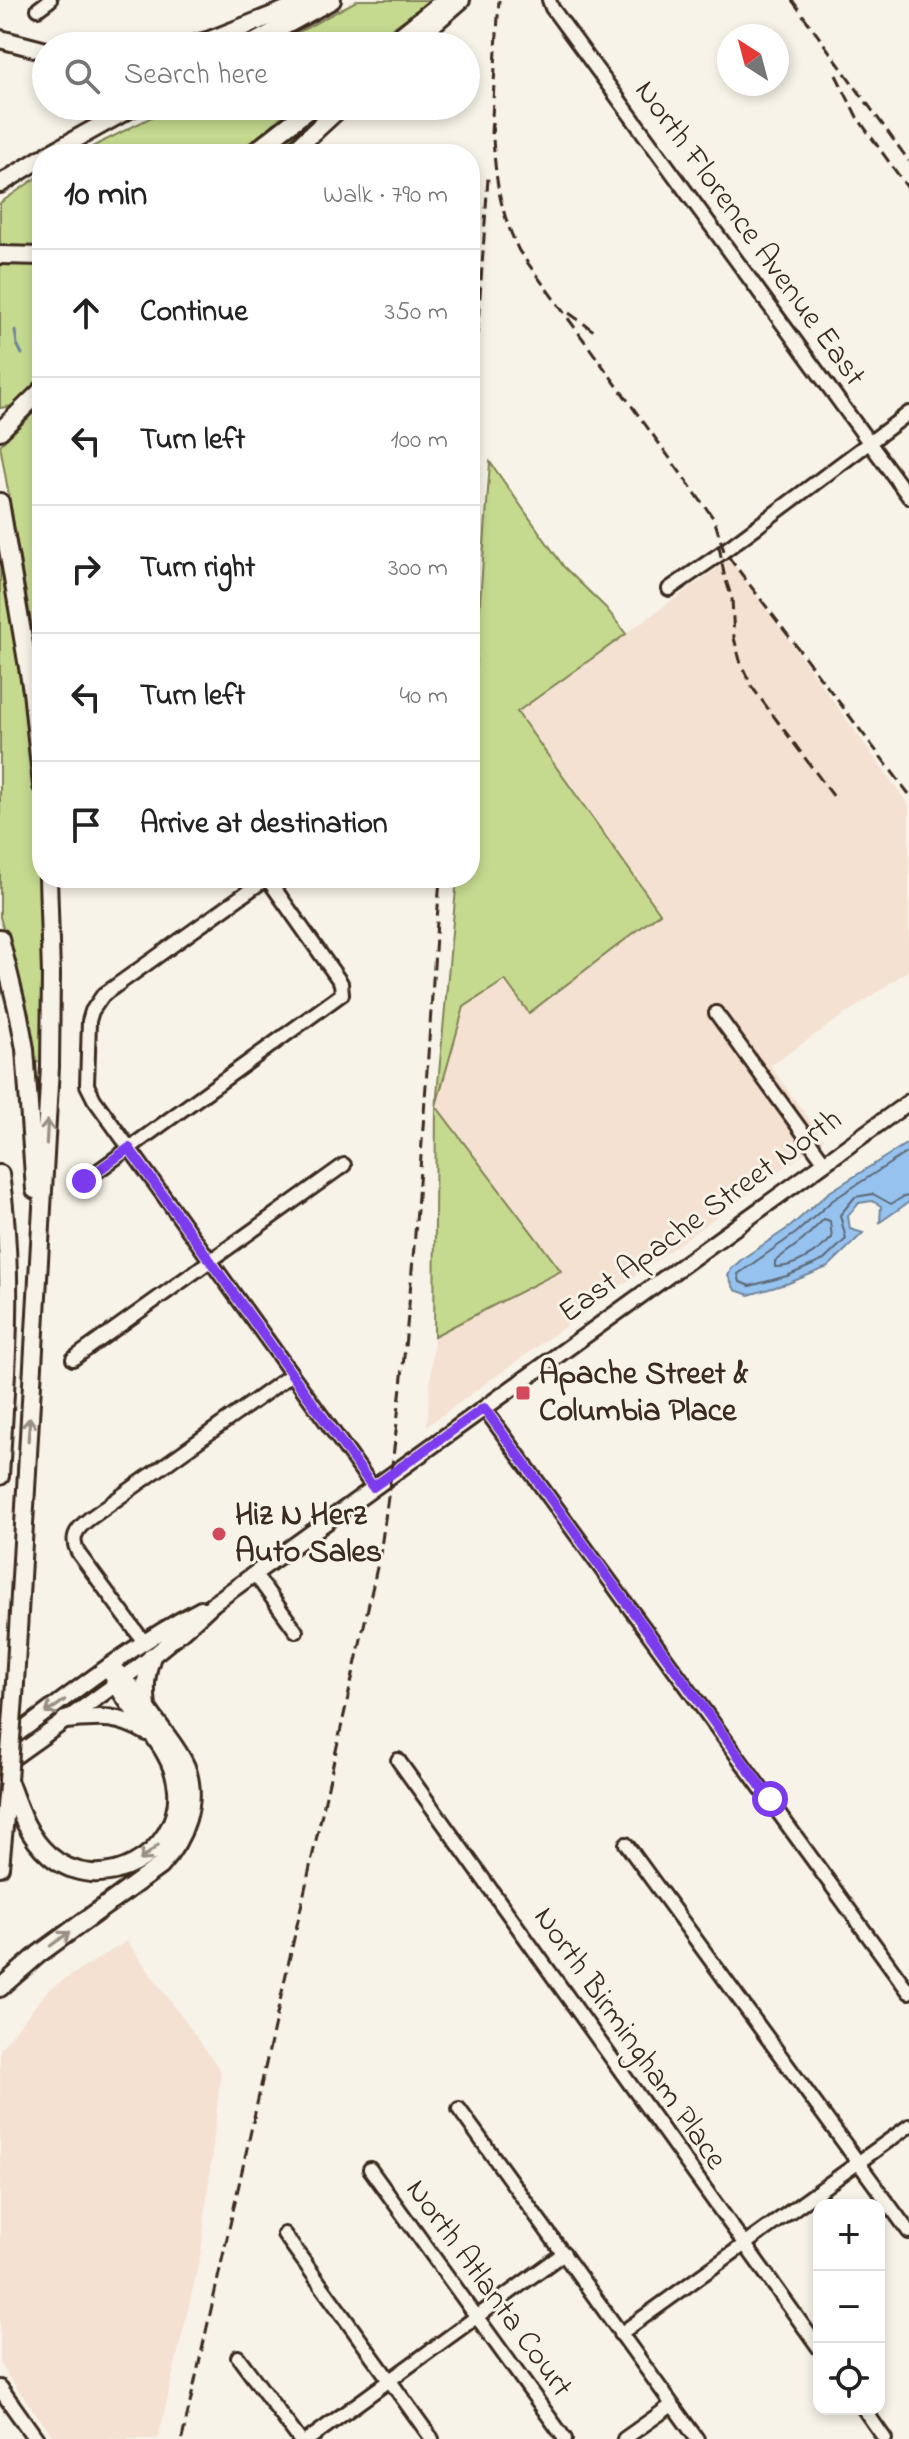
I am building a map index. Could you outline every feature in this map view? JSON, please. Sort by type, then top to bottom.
[{"type":"highway","points":[[230,32],[311,0]]},
{"type":"highway","points":[[274,32],[332,0]]},
{"type":"highway","points":[[405,32],[445,0]]},
{"type":"highway","points":[[425,32],[461,0]]},
{"type":"highway","points":[[0,39],[32,47]]},
{"type":"highway","points":[[67,144],[110,120]]},
{"type":"highway","points":[[265,144],[295,120]]},
{"type":"highway","points":[[301,144],[327,120]]},
{"type":"highway","points":[[312,144],[336,120]]},
{"type":"highway","points":[[0,184],[32,164]]},
{"type":"highway","points":[[1,255],[32,256]]},
{"type":"highway","points":[[0,431],[32,400]]},
{"type":"highway","points":[[0,502],[32,691]]},
{"type":"highway","points":[[0,1867],[13,1812],[4,1774],[15,1683],[50,1067],[48,888]]},
{"type":"highway","points":[[0,938],[19,1016],[27,1068],[39,1266]]},
{"type":"highway","points":[[0,1174],[10,1300],[0,1476]]},
{"type":"highway","points":[[147,1708],[148,1649]]},
{"type":"highway","points":[[0,1988],[39,1954],[150,1874],[179,1841],[189,1811],[188,1775],[178,1752],[147,1708],[117,1676]]},
{"type":"highway","points":[[13,1812],[42,1848],[65,1866],[84,1872],[125,1869],[157,1848],[174,1818],[177,1801],[174,1772],[117,1676]]},
{"type":"highway","points":[[65,1720],[112,1718],[131,1723],[152,1735]]},
{"type":"main road","name":"East Apache Street North","points":[[4,1774],[148,1649],[185,1630],[254,1573],[909,1102]]},
{"type":"main road","name":"East Apache Street North","points":[[0,1747],[117,1676]]},
{"type":"main road","points":[[0,2388],[36,2439]]},
{"type":"street","points":[[38,9],[50,0]]},
{"type":"street","name":"North Florence Avenue East","points":[[549,0],[909,497]]},
{"type":"street","points":[[669,589],[909,413]]},
{"type":"street","points":[[253,888],[103,995],[89,1021],[87,1085],[209,1262],[373,1487]]},
{"type":"street","points":[[84,1181],[339,997],[343,990],[341,983],[274,888]]},
{"type":"street","points":[[716,1013],[825,1163]]},
{"type":"street","points":[[73,1359],[344,1165]]},
{"type":"street","points":[[148,1649],[79,1554],[73,1543],[76,1531],[292,1374]]},
{"type":"street","points":[[484,1408],[909,1992]]},
{"type":"street","points":[[254,1573],[296,1631]]},
{"type":"street","name":"North Birmingham Place","points":[[398,1760],[815,2343]]},
{"type":"street","points":[[626,1844],[909,2232]]},
{"type":"street","points":[[459,2109],[697,2439]]},
{"type":"street","points":[[620,2334],[909,2126]]},
{"type":"street","name":"North Atlanta Court","points":[[370,2169],[565,2439]]},
{"type":"street","points":[[284,2234],[432,2439]]},
{"type":"street","points":[[309,2439],[564,2253]]},
{"type":"street","points":[[238,2357],[299,2439]]},
{"type":"street","points":[[624,2439],[672,2405]]},
{"type":"street","points":[[868,2415],[885,2439]]},
{"type":"shaded area","points":[[730,559],[909,805],[909,970],[770,1066],[824,1139],[427,1426],[434,1336],[560,1271],[436,1106],[464,1007],[506,980],[530,1012],[660,913],[516,712]]},
{"type":"shaded area","points":[[127,1941],[221,2071],[201,2253],[158,2439],[55,2439],[0,2365],[0,2049],[49,1989]]},
{"type":"green space","points":[[358,0],[431,0],[387,32],[299,32]]},
{"type":"green space","points":[[146,120],[277,120],[250,144],[98,144]]},
{"type":"green space","points":[[304,120],[312,120],[287,144],[274,144]]},
{"type":"green space","points":[[32,181],[32,249],[3,248],[0,245],[0,203]]},
{"type":"green space","points":[[0,263],[32,263],[32,388],[12,406],[0,408]]},
{"type":"green space","points":[[32,415],[32,627],[0,445]]},
{"type":"green space","points":[[490,462],[564,567],[606,608],[626,634],[517,712],[660,913],[529,1013],[505,980],[464,1007],[436,1106],[456,888],[480,888],[480,601]]},
{"type":"green space","points":[[0,542],[32,755],[32,888],[41,888],[43,930],[42,1063],[32,1061],[19,984],[0,917]]},
{"type":"green space","points":[[436,1106],[561,1271],[434,1336]]},
{"type":"water","points":[[909,1142],[909,1202],[880,1222],[881,1206],[872,1201],[859,1203],[848,1216],[850,1229],[863,1233],[828,1267],[749,1295],[735,1290],[728,1276],[742,1259],[791,1226],[828,1193]]},
{"type":"waterway","points":[[15,331],[22,354]]},
{"type":"railway","points":[[491,134],[499,0]]},
{"type":"railway","points":[[792,0],[909,161]]},
{"type":"railway","points":[[836,75],[857,117],[909,190]]},
{"type":"railway","points":[[492,122],[498,188],[519,251],[714,519],[724,551],[909,794]]},
{"type":"railway","points":[[480,295],[488,178]]},
{"type":"railway","points":[[569,313],[598,334]]},
{"type":"railway","points":[[719,546],[732,599],[734,638],[741,664],[752,687],[834,797]]},
{"type":"railway","points":[[182,2439],[380,1554],[409,1301],[439,888]]},
{"type":"place","name":"Apache Street & Columbia Place","points":[[523,1393]]},
{"type":"place","name":"Hiz N Herz Auto Sales","points":[[219,1534]]},
{"type":"route","points":[[84,1181],[129,1148],[373,1487],[484,1408],[770,1799]]}]
